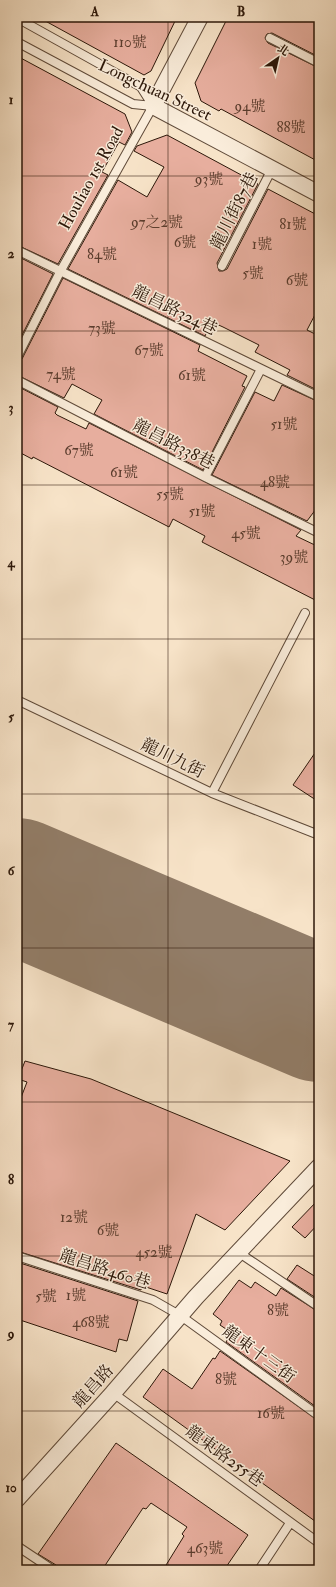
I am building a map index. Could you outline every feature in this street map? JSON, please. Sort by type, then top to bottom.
[{"type":"street","name":"Houliao 1st Road","points":[[153,106],[200,17]]},
{"type":"street","name":"Longchuan Street","points":[[153,106],[319,194]]},
{"type":"street","name":"龍昌路","points":[[17,1499],[181,1316],[196,1297],[319,1167]]},
{"type":"lane","points":[[17,18],[141,88],[153,106]]},
{"type":"lane","points":[[270,38],[319,63]]},
{"type":"lane","name":"Longchuan Street","points":[[17,42],[133,104],[153,106]]},
{"type":"lane","name":"Houliao 1st Road","points":[[17,357],[60,272],[153,106]]},
{"type":"lane","name":"龍川街87巷","points":[[222,266],[272,169]]},
{"type":"lane","name":"龍昌路324巷","points":[[17,250],[319,397]]},
{"type":"lane","points":[[205,477],[261,369]]},
{"type":"lane","name":"龍昌路338巷","points":[[17,380],[205,477],[319,533]]},
{"type":"lane","points":[[212,793],[305,613]]},
{"type":"lane","name":"龍川九街","points":[[17,700],[212,793],[319,836]]},
{"type":"lane","points":[[238,1252],[319,1307]]},
{"type":"lane","name":"龍昌路460巷","points":[[17,1256],[153,1300],[181,1316]]},
{"type":"lane","name":"龍東十三街","points":[[181,1316],[319,1416]]},
{"type":"lane","name":"龍東路255巷","points":[[113,1392],[319,1543]]},
{"type":"lane","points":[[259,1570],[290,1523]]},
{"type":"lane","points":[[17,1546],[52,1570]]},
{"type":"building","points":[[38,17],[177,17],[151,71],[144,75]]},
{"type":"building","points":[[228,17],[319,17],[319,57],[272,33],[267,34],[265,38],[268,43],[319,68],[319,162],[221,109],[219,111],[201,101],[195,83]]},
{"type":"building","points":[[17,56],[125,114],[132,132],[125,145],[119,142],[102,172],[108,175],[58,264],[17,245]]},
{"type":"building","points":[[167,135],[258,184],[217,263],[219,271],[227,269],[268,189],[319,216],[319,307],[307,330],[319,336],[319,391],[287,375],[290,370],[255,352],[259,345],[223,327],[212,322],[205,336],[68,269],[118,180],[147,197],[164,167],[134,151],[137,146]]},
{"type":"building","points":[[17,256],[53,274],[17,345]]},
{"type":"building","points":[[63,278],[200,345],[198,351],[247,376],[242,386],[245,387],[203,470],[94,414],[102,400],[72,384],[64,398],[17,375],[17,362],[22,359]]},
{"type":"building","points":[[282,385],[319,402],[319,505],[307,521],[212,475],[255,392],[274,401]]},
{"type":"building","points":[[17,386],[58,407],[55,413],[57,415],[86,429],[89,423],[301,530],[296,536],[319,547],[319,602],[202,542],[205,536],[173,519],[169,527],[33,457],[32,459],[17,451]]},
{"type":"building","points":[[319,747],[319,802],[293,785]]},
{"type":"building","points":[[25,1061],[91,1079],[290,1161],[225,1230],[196,1214],[167,1294],[143,1286],[141,1290],[17,1251],[17,1108],[27,1082],[18,1079]]},
{"type":"building","points":[[319,1199],[319,1223],[305,1238],[292,1227]]},
{"type":"building","points":[[17,1262],[138,1301],[127,1341],[119,1339],[116,1352],[17,1319]]},
{"type":"building","points":[[297,1265],[319,1279],[319,1300],[287,1279]]},
{"type":"building","points":[[239,1280],[251,1288],[255,1282],[276,1296],[281,1288],[319,1312],[319,1409],[226,1342],[232,1333],[220,1325],[222,1321],[213,1314]]},
{"type":"building","points":[[220,1351],[319,1421],[319,1524],[143,1397],[163,1369],[192,1389],[213,1358],[215,1359]]},
{"type":"building","points":[[116,1443],[248,1535],[224,1570],[163,1570],[184,1536],[182,1534],[187,1527],[151,1503],[146,1509],[143,1508],[102,1570],[58,1570],[56,1565],[38,1554]]},
{"type":"runway","points":[[17,886],[319,1014]]}]
